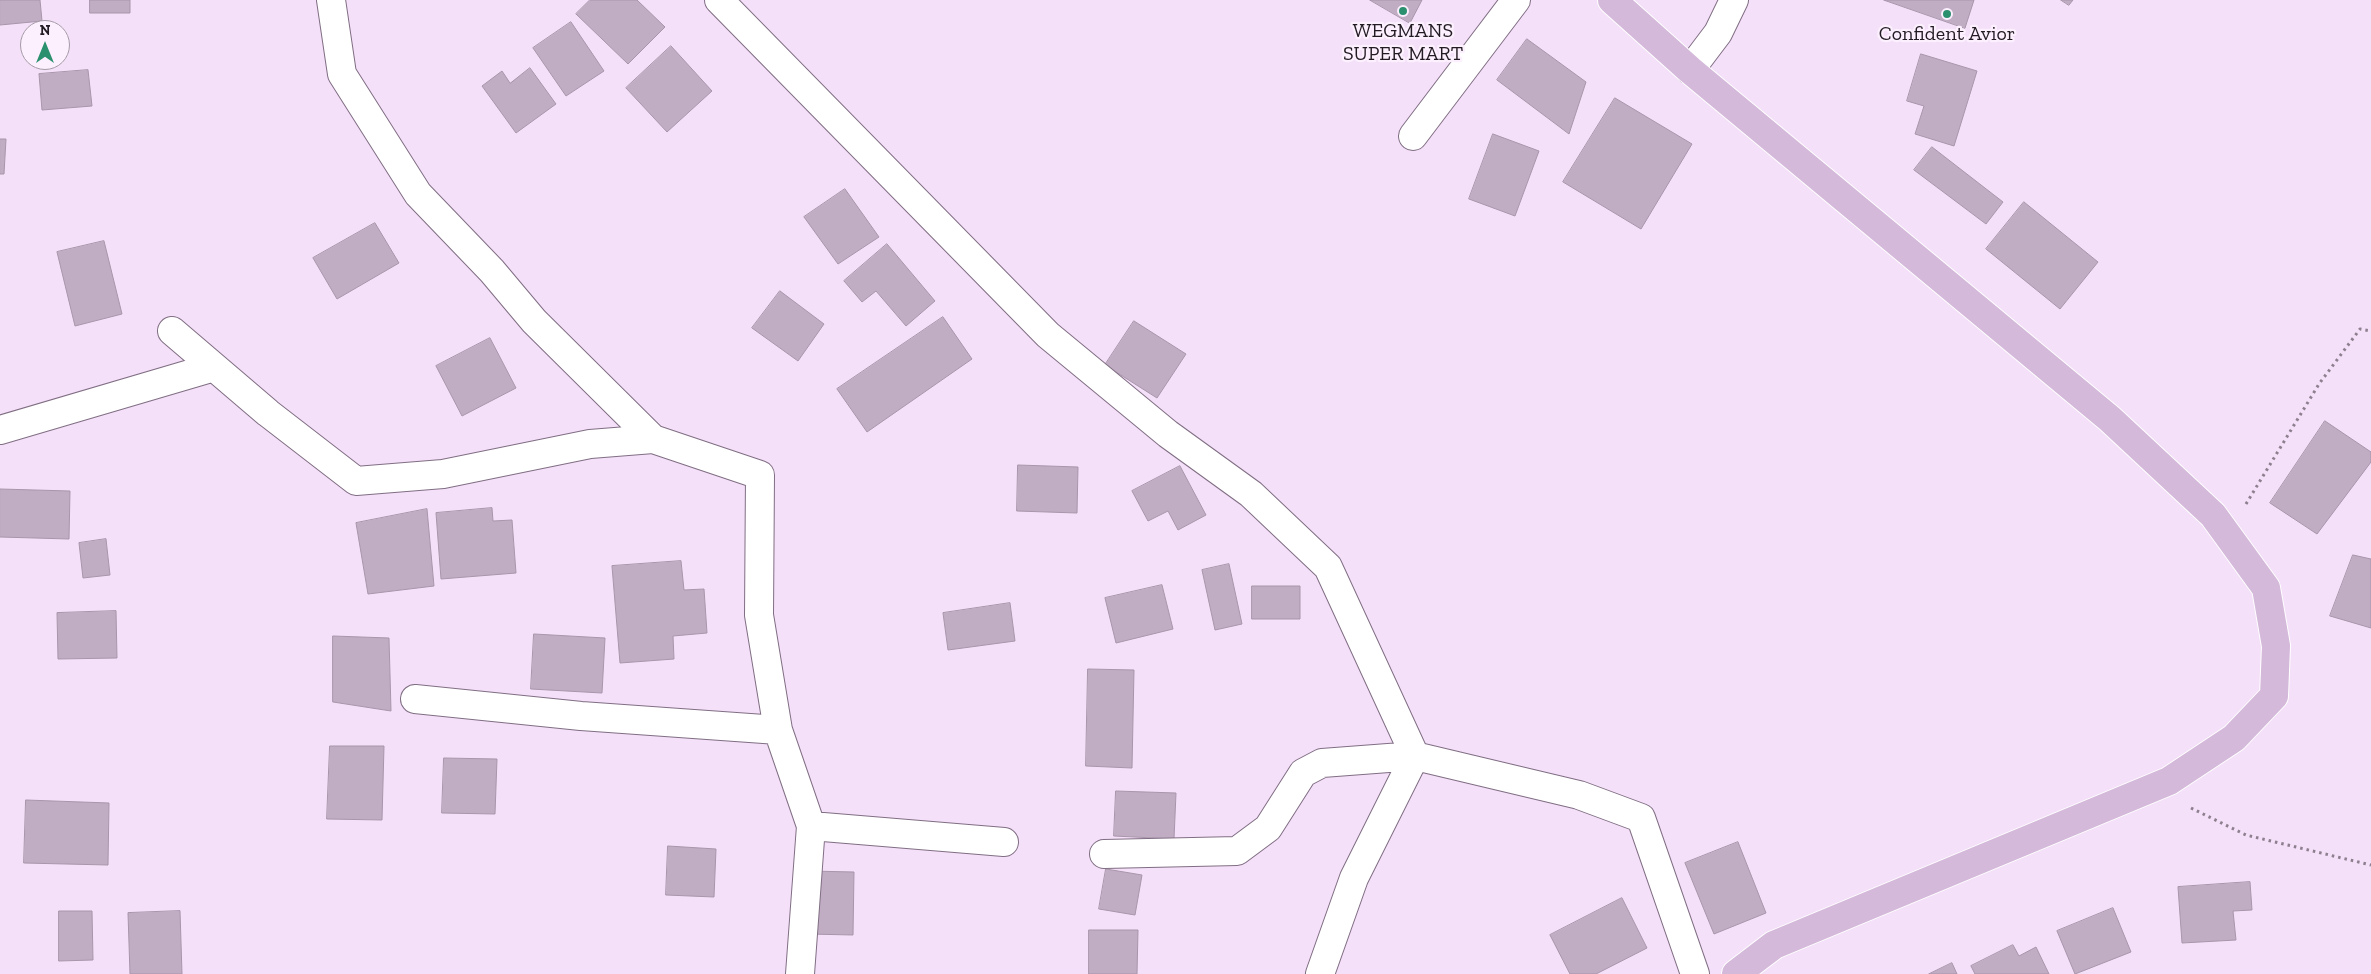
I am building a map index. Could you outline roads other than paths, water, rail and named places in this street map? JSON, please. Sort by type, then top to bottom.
[{"type":"main road","points":[[1612,0],[1690,70],[2110,420],[2213,515],[2266,588],[2276,646],[2274,696],[2234,738],[2169,781],[1774,945],[1736,974]]},
{"type":"street","points":[[331,0],[342,74],[418,194],[492,271],[534,321],[653,440]]},
{"type":"street","points":[[719,0],[1048,335],[1168,434],[1250,494],[1328,567],[1415,756]]},
{"type":"street","points":[[1413,136],[1516,0]]},
{"type":"street","points":[[1690,70],[1718,33],[1734,0]]},
{"type":"street","points":[[172,331],[356,481],[443,474],[590,444],[653,440],[760,475],[759,615],[778,730],[811,826],[800,974]]},
{"type":"street","points":[[0,430],[214,367]]},
{"type":"street","points":[[415,699],[581,716],[778,730]]},
{"type":"street","points":[[1320,974],[1354,878],[1415,756]]},
{"type":"street","points":[[1104,854],[1238,851],[1268,828],[1303,773],[1322,763],[1415,756],[1579,795],[1641,818],[1694,974]]},
{"type":"street","points":[[811,826],[1004,842]]},
{"type":"place","name":"WEGMANS SUPER MART","points":[[1403,11]]},
{"type":"place","name":"Confident Avior","points":[[1947,14]]}]
